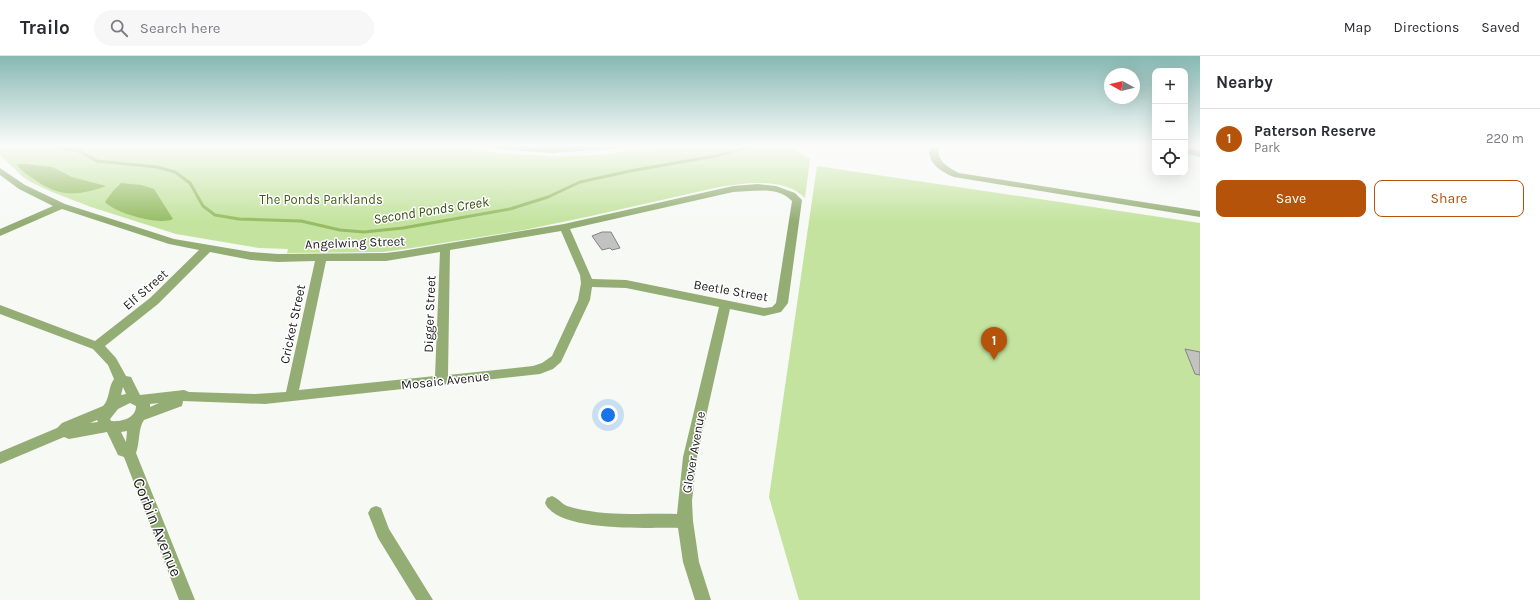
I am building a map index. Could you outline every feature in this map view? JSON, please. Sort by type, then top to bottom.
[{"type":"street","name":"Angelwing Street","points":[[1,171],[22,187],[61,206],[173,242],[278,258],[386,257],[564,227],[733,189],[769,189],[786,192],[793,195]]},
{"type":"street","points":[[948,171],[957,176],[1200,214]]},
{"type":"street","name":"Beetle Street","points":[[587,282],[626,284],[764,312],[771,311],[780,307],[782,303],[797,204],[797,200],[793,195]]},
{"type":"street","points":[[0,233],[61,206]]},
{"type":"street","name":"Mosaic Avenue","points":[[109,426],[124,426],[162,406],[181,401],[187,397],[210,396],[248,399],[291,397],[533,371],[551,365],[557,359],[584,300],[587,282],[583,268],[564,227]]},
{"type":"street","name":"Elf Street","points":[[97,346],[154,301],[208,248]]},
{"type":"street","name":"Digger Street","points":[[441,380],[445,248]]},
{"type":"street","name":"Cricket Street","points":[[291,397],[321,258]]},
{"type":"street","name":"Glover Avenue","points":[[703,600],[692,562],[685,521],[685,501],[690,457],[725,304]]},
{"type":"street","points":[[0,308],[97,346],[115,365],[121,380]]},
{"type":"street","points":[[121,380],[126,381],[143,407],[137,418],[132,446],[129,453]]},
{"type":"street","points":[[62,432],[68,433],[109,426],[104,419],[110,408],[117,385],[121,380]]},
{"type":"street","name":"Mosaic Avenue","points":[[138,399],[184,394],[187,397]]},
{"type":"street","points":[[0,458],[62,432],[67,427],[110,408],[123,400],[138,399]]},
{"type":"street","name":"Corbin Avenue","points":[[109,426],[123,451],[129,453],[187,600]]},
{"type":"street","points":[[552,503],[561,511],[592,518],[685,521]]},
{"type":"street","points":[[376,513],[383,533],[425,600]]},
{"type":"green space","name":"The Ponds Parklands","points":[[17,171],[808,171],[805,198],[797,191],[776,184],[741,184],[719,187],[524,230],[412,248],[383,252],[287,253],[288,249],[259,248],[176,234],[91,207],[52,192],[23,177]]},
{"type":"green space","points":[[816,171],[853,171],[1200,223],[1200,600],[799,600],[769,497]]},
{"type":"shaded area","points":[[24,171],[61,171],[72,177],[106,186],[85,192],[67,193],[58,192],[41,184]]},
{"type":"shaded area","points":[[121,183],[141,185],[154,189],[173,219],[166,221],[148,220],[127,214],[110,206],[105,202]]},
{"type":"building","points":[[602,232],[611,232],[620,248],[602,250],[592,236]]},
{"type":"building","points":[[1185,349],[1200,352],[1200,375],[1195,374]]},
{"type":"waterway","name":"Second Ponds Creek","points":[[173,171],[190,183],[203,206],[215,215],[239,219],[301,221],[340,230],[364,232],[403,228],[510,209],[548,197],[580,182],[628,171]]},
{"type":"place","name":"Paterson Reserve","points":[[994,360]]}]
